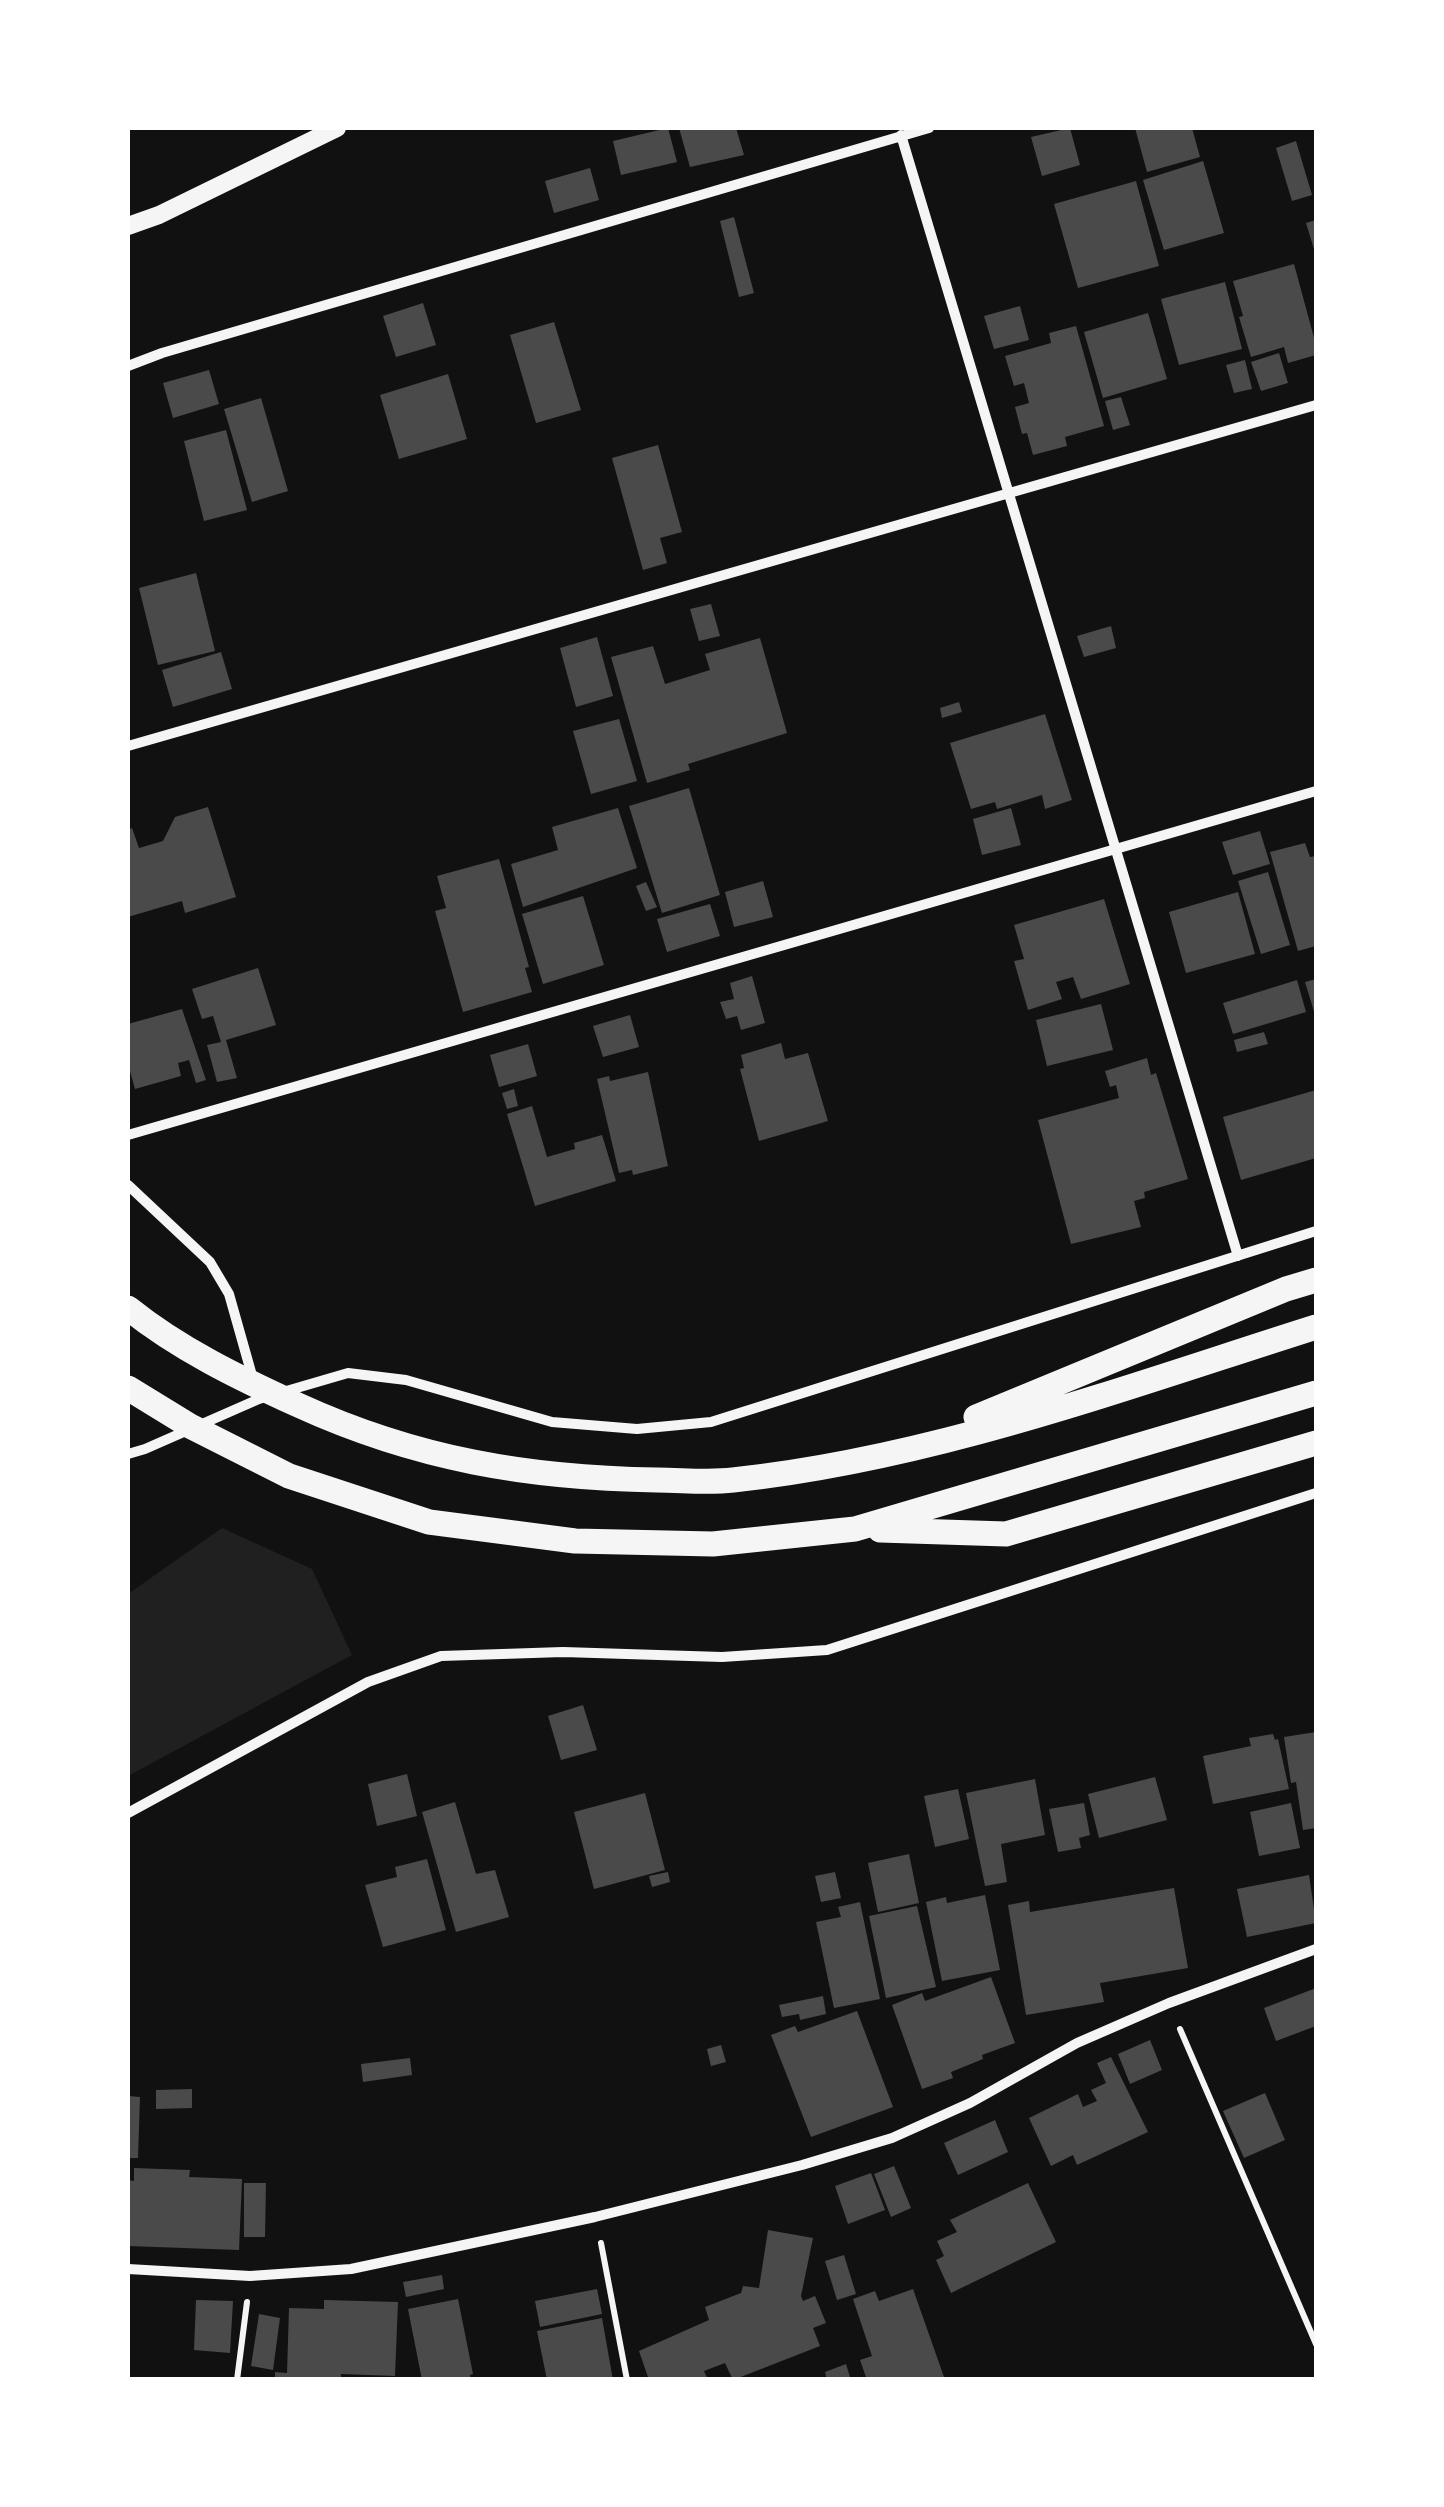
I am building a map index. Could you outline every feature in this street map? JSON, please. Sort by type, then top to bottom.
[{"type":"main road","points":[[878,1457],[1316,1280]]},
{"type":"main road","points":[[128,1308],[230,1374],[343,1426],[456,1461],[576,1479],[730,1481],[878,1457],[1054,1410],[1316,1327]]},
{"type":"main road","points":[[128,1388],[190,1426],[289,1476],[430,1522],[575,1541],[713,1544],[855,1529],[1006,1534],[1316,1443]]},
{"type":"main road","points":[[855,1529],[1316,1393]]},
{"type":"street","points":[[128,226],[159,215],[337,128]]},
{"type":"street","points":[[128,366],[162,352],[928,128]]},
{"type":"street","points":[[901,134],[1238,1256]]},
{"type":"street","points":[[128,746],[1316,405]]},
{"type":"street","points":[[128,1136],[1316,791]]},
{"type":"street","points":[[128,1185],[210,1262],[229,1294],[259,1399]]},
{"type":"street","points":[[128,1454],[259,1399],[348,1372],[406,1380],[552,1422],[637,1429],[711,1422],[1316,1230]]},
{"type":"street","points":[[128,1813],[368,1682],[441,1656],[564,1652],[722,1657],[827,1650],[1316,1493]]},
{"type":"street","points":[[128,2269],[250,2276],[351,2269],[595,2217],[802,2165],[892,2138],[970,2103],[1077,2043],[1169,2002],[1316,1949]]},
{"type":"path","points":[[1169,2002],[1316,2344]]},
{"type":"path","points":[[595,2217],[627,2380]]},
{"type":"path","points":[[238,2380],[250,2276]]},
{"type":"shaded area","points":[[222,1528],[312,1569],[352,1655],[128,1776],[128,1594]]},
{"type":"building","points":[[668,128],[677,162],[621,175],[613,141]]},
{"type":"building","points":[[679,128],[736,128],[744,155],[690,167]]},
{"type":"building","points":[[1070,128],[1080,165],[1042,176],[1031,137]]},
{"type":"building","points":[[1135,128],[1192,128],[1200,157],[1147,172]]},
{"type":"building","points":[[1296,141],[1312,195],[1292,201],[1276,148]]},
{"type":"building","points":[[1203,161],[1224,233],[1164,250],[1143,180]]},
{"type":"building","points":[[590,168],[599,200],[554,213],[545,181]]},
{"type":"building","points":[[1136,181],[1159,266],[1078,288],[1054,204]]},
{"type":"building","points":[[734,217],[754,293],[739,297],[720,221]]},
{"type":"building","points":[[1316,220],[1316,256],[1306,223]]},
{"type":"building","points":[[1294,264],[1316,355],[1288,363],[1284,347],[1251,357],[1233,281]]},
{"type":"building","points":[[1225,282],[1242,349],[1179,365],[1161,299]]},
{"type":"building","points":[[423,303],[436,345],[396,357],[383,316]]},
{"type":"building","points":[[1020,306],[1029,340],[994,349],[984,316]]},
{"type":"building","points":[[1148,313],[1167,379],[1103,398],[1084,332]]},
{"type":"building","points":[[554,322],[581,410],[536,423],[510,335]]},
{"type":"building","points":[[1076,326],[1104,426],[1065,437],[1067,446],[1033,455],[1015,407],[1029,403],[1024,383],[1014,386],[1005,356],[1051,343],[1049,333]]},
{"type":"building","points":[[1279,353],[1288,383],[1261,391],[1251,362]]},
{"type":"building","points":[[1245,360],[1252,389],[1234,393],[1226,365]]},
{"type":"building","points":[[209,370],[219,404],[173,418],[163,383]]},
{"type":"building","points":[[448,374],[467,439],[399,459],[380,395]]},
{"type":"building","points":[[1121,397],[1130,425],[1113,430],[1105,401]]},
{"type":"building","points":[[261,398],[288,491],[252,502],[224,409]]},
{"type":"building","points":[[226,430],[247,510],[204,521],[184,441]]},
{"type":"building","points":[[658,445],[682,532],[660,538],[667,563],[643,570],[612,458]]},
{"type":"building","points":[[196,573],[215,651],[158,665],[139,588]]},
{"type":"building","points":[[711,604],[720,636],[699,641],[690,609]]},
{"type":"building","points":[[1111,626],[1116,648],[1084,657],[1077,636]]},
{"type":"building","points":[[597,637],[613,696],[576,707],[560,648]]},
{"type":"building","points":[[760,638],[787,733],[688,764],[690,770],[647,783],[611,657],[653,646],[665,684],[710,670],[705,654]]},
{"type":"building","points":[[221,652],[232,689],[173,707],[162,670]]},
{"type":"building","points":[[959,702],[962,712],[942,718],[940,708]]},
{"type":"building","points":[[1045,714],[1072,800],[1045,809],[1042,795],[997,809],[995,802],[971,809],[950,743]]},
{"type":"building","points":[[619,719],[637,781],[591,794],[573,731]]},
{"type":"building","points":[[689,788],[720,895],[662,913],[629,806]]},
{"type":"building","points":[[208,807],[236,897],[185,913],[182,901],[128,917],[128,830],[132,828],[139,848],[163,841],[175,817]]},
{"type":"building","points":[[618,808],[637,868],[523,907],[511,864],[558,850],[552,827]]},
{"type":"building","points":[[1011,808],[1021,845],[982,855],[973,819]]},
{"type":"building","points":[[1260,831],[1270,864],[1233,875],[1222,842]]},
{"type":"building","points":[[1305,843],[1310,857],[1316,856],[1316,946],[1298,951],[1270,852]]},
{"type":"building","points":[[499,859],[529,967],[525,968],[532,992],[463,1012],[435,911],[446,908],[437,876]]},
{"type":"building","points":[[1268,872],[1290,945],[1261,954],[1238,881]]},
{"type":"building","points":[[763,881],[773,917],[734,927],[725,892]]},
{"type":"building","points":[[646,882],[657,907],[646,911],[636,886]]},
{"type":"building","points":[[1238,892],[1255,954],[1186,973],[1169,912]]},
{"type":"building","points":[[583,896],[604,965],[543,984],[522,914]]},
{"type":"building","points":[[1104,899],[1130,984],[1081,999],[1073,977],[1056,982],[1062,999],[1028,1010],[1014,961],[1024,959],[1014,925]]},
{"type":"building","points":[[710,904],[720,936],[667,952],[657,919]]},
{"type":"building","points":[[258,968],[276,1025],[226,1040],[237,1078],[217,1082],[207,1045],[221,1042],[213,1016],[202,1019],[192,989]]},
{"type":"building","points":[[752,976],[765,1023],[741,1030],[737,1016],[726,1019],[720,1002],[734,999],[730,983]]},
{"type":"building","points":[[1316,979],[1316,1018],[1305,982]]},
{"type":"building","points":[[1297,980],[1306,1012],[1233,1034],[1223,1003]]},
{"type":"building","points":[[1101,1004],[1113,1050],[1047,1066],[1036,1020]]},
{"type":"building","points":[[182,1009],[206,1080],[196,1083],[189,1060],[178,1063],[181,1076],[135,1089],[128,1064],[128,1024]]},
{"type":"building","points":[[630,1015],[639,1047],[603,1057],[593,1026]]},
{"type":"building","points":[[1264,1032],[1268,1044],[1237,1052],[1234,1040]]},
{"type":"building","points":[[781,1043],[785,1059],[808,1053],[828,1121],[759,1141],[740,1069],[744,1068],[741,1055]]},
{"type":"building","points":[[528,1044],[537,1076],[499,1087],[490,1055]]},
{"type":"building","points":[[1147,1058],[1151,1075],[1156,1073],[1188,1179],[1144,1192],[1145,1198],[1134,1201],[1141,1227],[1071,1244],[1038,1120],[1119,1098],[1116,1085],[1110,1087],[1105,1071]]},
{"type":"building","points":[[648,1072],[668,1166],[633,1175],[632,1170],[619,1173],[597,1079],[609,1076],[610,1081]]},
{"type":"building","points":[[514,1089],[518,1106],[507,1109],[502,1093]]},
{"type":"building","points":[[1316,1090],[1316,1158],[1241,1180],[1223,1117]]},
{"type":"building","points":[[532,1106],[547,1157],[602,1135],[616,1181],[535,1206],[507,1114]]},
{"type":"building","points":[[583,1705],[597,1750],[561,1760],[548,1716]]},
{"type":"building","points":[[1316,1732],[1316,1828],[1303,1830],[1284,1737]]},
{"type":"building","points":[[1273,1734],[1278,1739],[1289,1789],[1213,1804],[1203,1756],[1251,1746],[1249,1738]]},
{"type":"building","points":[[407,1774],[417,1816],[377,1826],[368,1784]]},
{"type":"building","points":[[1155,1777],[1167,1820],[1099,1838],[1088,1794]]},
{"type":"building","points":[[1035,1779],[1045,1835],[1001,1844],[1007,1882],[985,1886],[966,1793]]},
{"type":"building","points":[[958,1789],[969,1839],[935,1847],[924,1796]]},
{"type":"building","points":[[645,1793],[665,1870],[594,1889],[574,1812]]},
{"type":"building","points":[[455,1802],[476,1874],[495,1870],[509,1917],[456,1932],[422,1812]]},
{"type":"building","points":[[1084,1803],[1090,1835],[1079,1838],[1081,1848],[1058,1852],[1049,1809]]},
{"type":"building","points":[[1291,1803],[1300,1848],[1259,1856],[1250,1812]]},
{"type":"building","points":[[909,1854],[919,1903],[878,1912],[868,1863]]},
{"type":"building","points":[[427,1859],[446,1930],[383,1947],[365,1885],[397,1877],[395,1867]]},
{"type":"building","points":[[668,1872],[670,1882],[652,1887],[649,1876]]},
{"type":"building","points":[[835,1872],[841,1898],[821,1902],[815,1876]]},
{"type":"building","points":[[1309,1875],[1316,1923],[1247,1937],[1237,1889]]},
{"type":"building","points":[[1174,1888],[1188,1968],[1100,1983],[1104,2002],[1026,2015],[1008,1905],[1029,1901],[1030,1912]]},
{"type":"building","points":[[985,1895],[1000,1970],[942,1981],[926,1902],[946,1897],[947,1903]]},
{"type":"building","points":[[860,1902],[880,1999],[834,2008],[816,1922],[841,1917],[838,1907]]},
{"type":"building","points":[[917,1906],[936,1987],[886,1998],[869,1916]]},
{"type":"building","points":[[991,1977],[1015,2043],[951,2072],[953,2078],[922,2089],[892,2005],[922,1993],[925,2001]]},
{"type":"building","points":[[1316,1988],[1316,2026],[1276,2041],[1264,2008]]},
{"type":"building","points":[[823,1996],[826,2014],[800,2020],[799,2014],[782,2017],[779,2005]]},
{"type":"building","points":[[857,2011],[893,2107],[811,2137],[771,2035],[795,2026],[798,2032]]},
{"type":"building","points":[[1150,2040],[1162,2070],[1130,2084],[1118,2054]]},
{"type":"building","points":[[721,2045],[726,2062],[711,2066],[707,2049]]},
{"type":"building","points":[[1111,2057],[1148,2132],[1077,2165],[1073,2155],[1051,2166],[1029,2118],[1078,2094],[1083,2107],[1097,2101],[1091,2090],[1106,2083],[1097,2063]]},
{"type":"building","points":[[410,2058],[412,2075],[363,2082],[361,2064]]},
{"type":"building","points":[[192,2089],[192,2108],[156,2109],[156,2090]]},
{"type":"building","points":[[1265,2093],[1285,2140],[1244,2158],[1223,2111]]},
{"type":"building","points":[[128,2096],[140,2097],[138,2158],[128,2158]]},
{"type":"building","points":[[995,2120],[1008,2152],[958,2175],[944,2143]]},
{"type":"building","points":[[894,2166],[911,2208],[891,2217],[874,2174]]},
{"type":"building","points":[[134,2168],[190,2170],[189,2177],[242,2179],[239,2250],[128,2246],[128,2180],[134,2181]]},
{"type":"building","points":[[871,2173],[885,2210],[848,2224],[835,2186]]},
{"type":"building","points":[[244,2183],[266,2183],[265,2237],[244,2237]]},
{"type":"building","points":[[1028,2183],[1056,2242],[951,2293],[936,2260],[944,2256],[937,2241],[957,2232],[950,2220]]},
{"type":"building","points":[[768,2230],[813,2238],[801,2296],[803,2301],[815,2296],[826,2323],[813,2328],[820,2346],[733,2380],[725,2363],[704,2371],[708,2380],[649,2380],[639,2351],[709,2320],[705,2307],[741,2293],[743,2286],[759,2288]]},
{"type":"building","points":[[844,2255],[856,2294],[837,2300],[825,2261]]},
{"type":"building","points":[[442,2275],[444,2289],[406,2297],[403,2282]]},
{"type":"building","points":[[597,2289],[602,2314],[540,2327],[535,2301]]},
{"type":"building","points":[[913,2289],[944,2377],[867,2380],[860,2360],[872,2356],[853,2299],[875,2291],[879,2301]]},
{"type":"building","points":[[458,2299],[471,2380],[422,2380],[408,2309]]},
{"type":"building","points":[[196,2300],[233,2301],[230,2353],[194,2350]]},
{"type":"building","points":[[324,2300],[398,2302],[395,2376],[341,2374],[341,2380],[275,2380],[275,2372],[287,2373],[289,2308],[324,2309]]},
{"type":"building","points":[[259,2314],[280,2318],[273,2370],[251,2366]]},
{"type":"building","points":[[602,2318],[613,2380],[547,2380],[537,2331]]},
{"type":"building","points":[[846,2364],[851,2380],[827,2380],[825,2372]]}]
